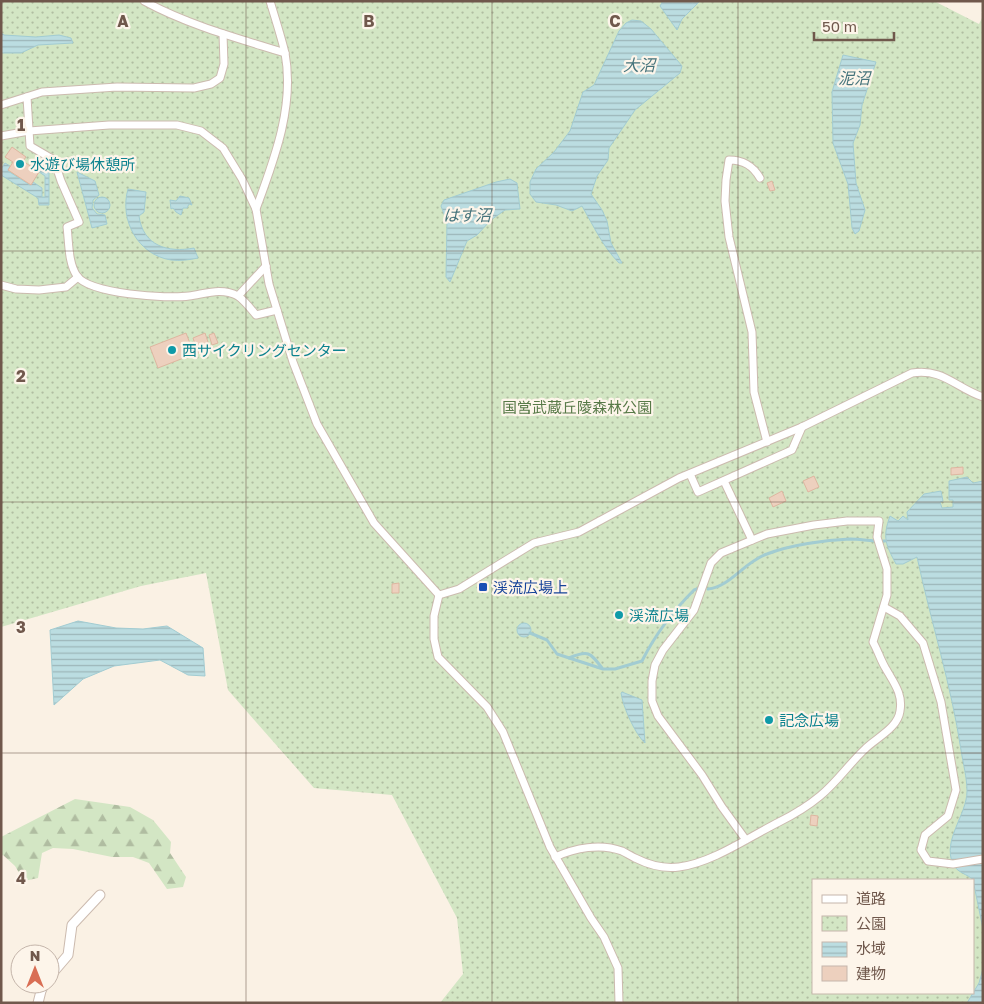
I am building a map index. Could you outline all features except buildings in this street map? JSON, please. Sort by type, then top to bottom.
[{"type":"street","points":[[144,1],[161,11],[223,34],[285,53]]},
{"type":"street","points":[[256,209],[267,178],[286,110],[287,79],[285,53],[270,1]]},
{"type":"street","points":[[1,105],[42,92],[117,86],[194,88],[211,84],[220,78],[224,64],[223,34]]},
{"type":"street","points":[[27,97],[30,146],[54,160],[79,222],[66,227],[73,268],[78,277],[96,287],[143,296],[188,296],[222,291],[238,296],[256,315],[277,310]]},
{"type":"street","points":[[1,136],[30,131],[110,125],[177,125],[201,131],[223,148],[242,179],[256,209],[266,266],[277,310],[293,362],[317,424],[374,523],[439,595]]},
{"type":"street","points":[[760,178],[754,168],[739,160],[729,160],[725,201],[730,237],[752,332],[754,392],[767,442]]},
{"type":"street","points":[[238,296],[266,266]]},
{"type":"street","points":[[1,285],[16,289],[39,290],[66,287],[78,277]]},
{"type":"street","points":[[439,595],[459,589],[534,543],[579,532],[690,474],[802,428],[912,373],[924,371],[943,376],[983,397]]},
{"type":"street","points":[[690,474],[698,492],[792,450],[802,428]]},
{"type":"street","points":[[724,481],[752,540]]},
{"type":"street","points":[[556,857],[586,847],[622,851],[636,859],[664,868],[680,867],[704,861],[746,840],[785,819],[819,797],[838,780],[866,748],[889,731],[900,714],[901,700],[896,684],[886,669],[873,642],[887,595],[887,569],[877,537],[879,521],[847,521],[766,534],[721,553],[711,563],[694,610],[662,650],[655,664],[652,681],[652,700],[658,716],[702,775],[746,840]]},
{"type":"street","points":[[439,595],[434,616],[434,639],[438,657],[487,707],[503,732],[550,847],[604,937],[618,968],[619,1003]]},
{"type":"street","points":[[884,607],[900,616],[923,643],[940,702],[956,790],[948,816],[925,834],[921,850],[928,861],[953,864],[983,859]]},
{"type":"street","points":[[60,964],[68,955],[72,925],[100,895]]},
{"type":"green space","name":"国営武蔵丘陵森林公園","points":[[1,1],[934,1],[979,24],[983,16],[983,1003],[440,1003],[463,974],[457,918],[392,795],[314,788],[228,690],[206,573],[141,586],[1,627]]},
{"type":"green space","points":[[75,799],[130,807],[153,820],[171,842],[170,853],[186,877],[183,887],[167,889],[149,863],[133,857],[112,857],[73,849],[53,848],[42,853],[38,878],[24,881],[15,866],[3,855],[1,856],[1,837]]},
{"type":"water","points":[[663,1],[700,1],[682,19],[677,30],[660,6]]},
{"type":"water","name":"大沼","points":[[632,20],[641,21],[651,29],[682,66],[680,73],[635,110],[609,148],[608,160],[597,176],[591,194],[607,221],[611,243],[622,263],[619,263],[603,243],[582,206],[572,211],[556,205],[536,202],[530,194],[530,182],[536,169],[554,152],[570,131],[583,92],[594,85],[619,31],[626,23]]},
{"type":"water","points":[[1,32],[4,35],[36,37],[59,35],[71,38],[73,43],[38,45],[21,53],[3,53],[1,52]]},
{"type":"water","name":"泥沼","points":[[843,55],[876,62],[862,105],[860,125],[853,143],[856,183],[865,210],[859,231],[855,234],[852,228],[848,184],[833,143],[832,92]]},
{"type":"water","points":[[36,161],[49,169],[49,205],[39,205],[38,198],[1,175],[1,169],[5,163],[10,166],[8,171],[30,185],[33,182],[42,188],[42,197],[45,197],[45,176],[32,167]]},
{"type":"water","points":[[77,172],[95,181],[99,195],[93,200],[92,208],[97,214],[105,215],[107,224],[92,228]]},
{"type":"water","name":"はす沼","points":[[510,179],[517,183],[520,209],[505,210],[491,220],[477,235],[467,241],[450,282],[446,277],[447,222],[441,206],[444,200]]},
{"type":"water","points":[[128,189],[146,192],[144,212],[139,216],[141,226],[151,241],[166,248],[194,248],[198,258],[171,260],[159,257],[141,244],[129,224],[126,212]]},
{"type":"water","points":[[180,196],[189,198],[192,205],[189,204],[187,208],[183,208],[181,215],[173,208],[171,209],[170,200],[176,201]]},
{"type":"water","points":[[102,197],[108,199],[110,205],[108,211],[102,213],[96,211],[94,205],[96,199]]},
{"type":"water","points":[[967,477],[973,483],[983,481],[983,929],[974,879],[955,867],[950,855],[953,837],[966,800],[966,781],[952,701],[917,557],[903,564],[896,564],[886,541],[886,530],[890,516],[898,521],[903,516],[908,520],[907,512],[924,494],[941,491],[943,501],[940,502],[942,508],[953,507],[953,500],[949,500],[949,481]]},
{"type":"water","points":[[78,621],[116,628],[143,629],[167,626],[203,648],[205,676],[188,675],[160,660],[114,666],[83,679],[54,705],[50,630]]},
{"type":"water","points":[[524,623],[529,625],[531,630],[529,635],[524,637],[519,635],[517,630],[519,625]]},
{"type":"water","points":[[622,692],[642,700],[645,743],[630,720],[622,699]]},
{"type":"water","points":[[983,969],[983,1003],[967,1003],[974,994]]},
{"type":"waterway","points":[[708,589],[723,584],[759,558],[786,548],[854,539],[885,541]]},
{"type":"waterway","points":[[530,633],[547,640],[557,654],[603,669],[615,669],[642,661],[665,624],[686,598],[697,589]]},
{"type":"waterway","points":[[569,658],[585,653],[591,656],[602,668]]},
{"type":"place","name":"水遊び場休憩所","points":[[20,164]]},
{"type":"place","name":"西サイクリングセンター","points":[[172,350]]},
{"type":"place","name":"渓流広場上","points":[[483,587]]},
{"type":"place","name":"渓流広場","points":[[619,615]]},
{"type":"place","name":"記念広場","points":[[769,720]]}]
